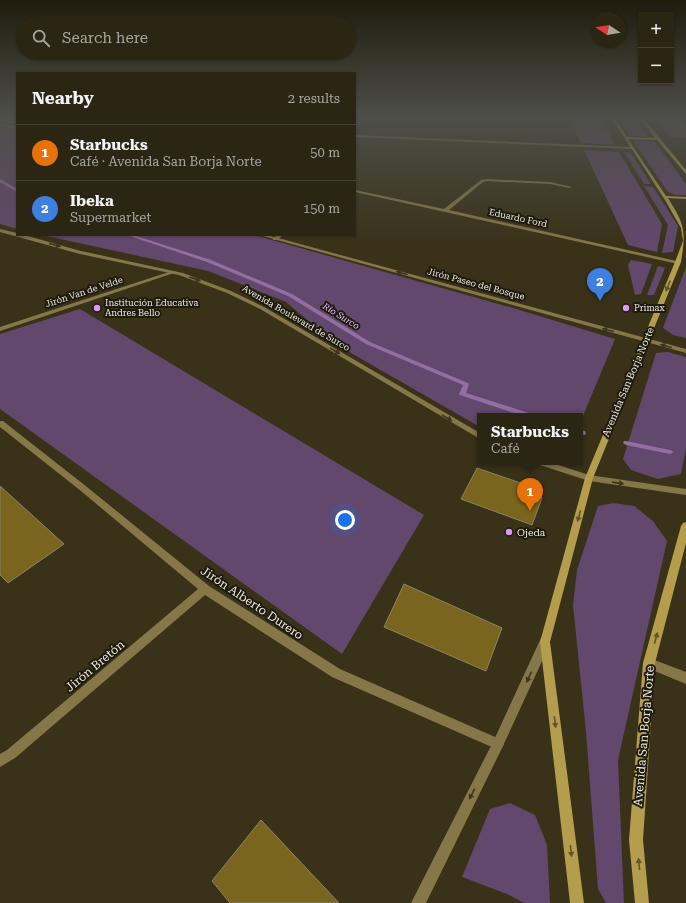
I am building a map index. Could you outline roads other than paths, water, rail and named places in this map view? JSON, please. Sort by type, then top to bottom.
[{"type":"main road","name":"Avenida San Borja Norte","points":[[577,903],[545,642],[589,478],[678,262],[685,241],[683,228],[666,198],[640,159]]},
{"type":"main road","points":[[675,159],[686,173]]},
{"type":"main road","points":[[666,198],[686,198]]},
{"type":"main road","name":"Avenida San Borja Norte","points":[[642,903],[636,840],[649,663],[686,526]]},
{"type":"street","points":[[445,211],[482,181],[486,180],[550,183],[570,187]]},
{"type":"street","name":"Eduardo Ford","points":[[356,191],[678,262]]},
{"type":"street","name":"Avenida Boulevard de Surco","points":[[0,230],[16,235]]},
{"type":"street","name":"Avenida Boulevard de Surco","points":[[21,236],[80,252],[174,272],[229,292],[262,308],[477,434]]},
{"type":"street","name":"Jirón Paseo del Bosque","points":[[264,236],[686,351]]},
{"type":"street","points":[[275,239],[280,236]]},
{"type":"street","name":"Jirón Van de Velde","points":[[0,330],[174,272]]},
{"type":"street","name":"Jirón Alberto Durero","points":[[0,423],[84,489],[205,589],[336,673],[498,744]]},
{"type":"street","points":[[549,465],[589,478],[686,492]]},
{"type":"street","name":"Jirón Bretón","points":[[0,761],[11,754],[205,589]]},
{"type":"street","name":"Avenida San Borja Norte","points":[[418,903],[498,744],[545,642]]},
{"type":"street","points":[[649,663],[686,678]]},
{"type":"waterway","name":"Río Surco","points":[[0,180],[16,190]]},
{"type":"waterway","name":"Río Surco","points":[[132,236],[209,261],[290,295],[368,343],[466,384],[462,394],[521,413]]},
{"type":"waterway","name":"Río Surco","points":[[626,443],[670,452]]},
{"type":"place","name":"Ibeka","points":[[600,301]]},
{"type":"place","name":"Institución Educativa Andres Bello","points":[[97,308]]},
{"type":"place","name":"Primax","points":[[626,308]]},
{"type":"place","name":"Starbucks","points":[[530,511]]},
{"type":"place","name":"Ojeda","points":[[509,532]]}]
